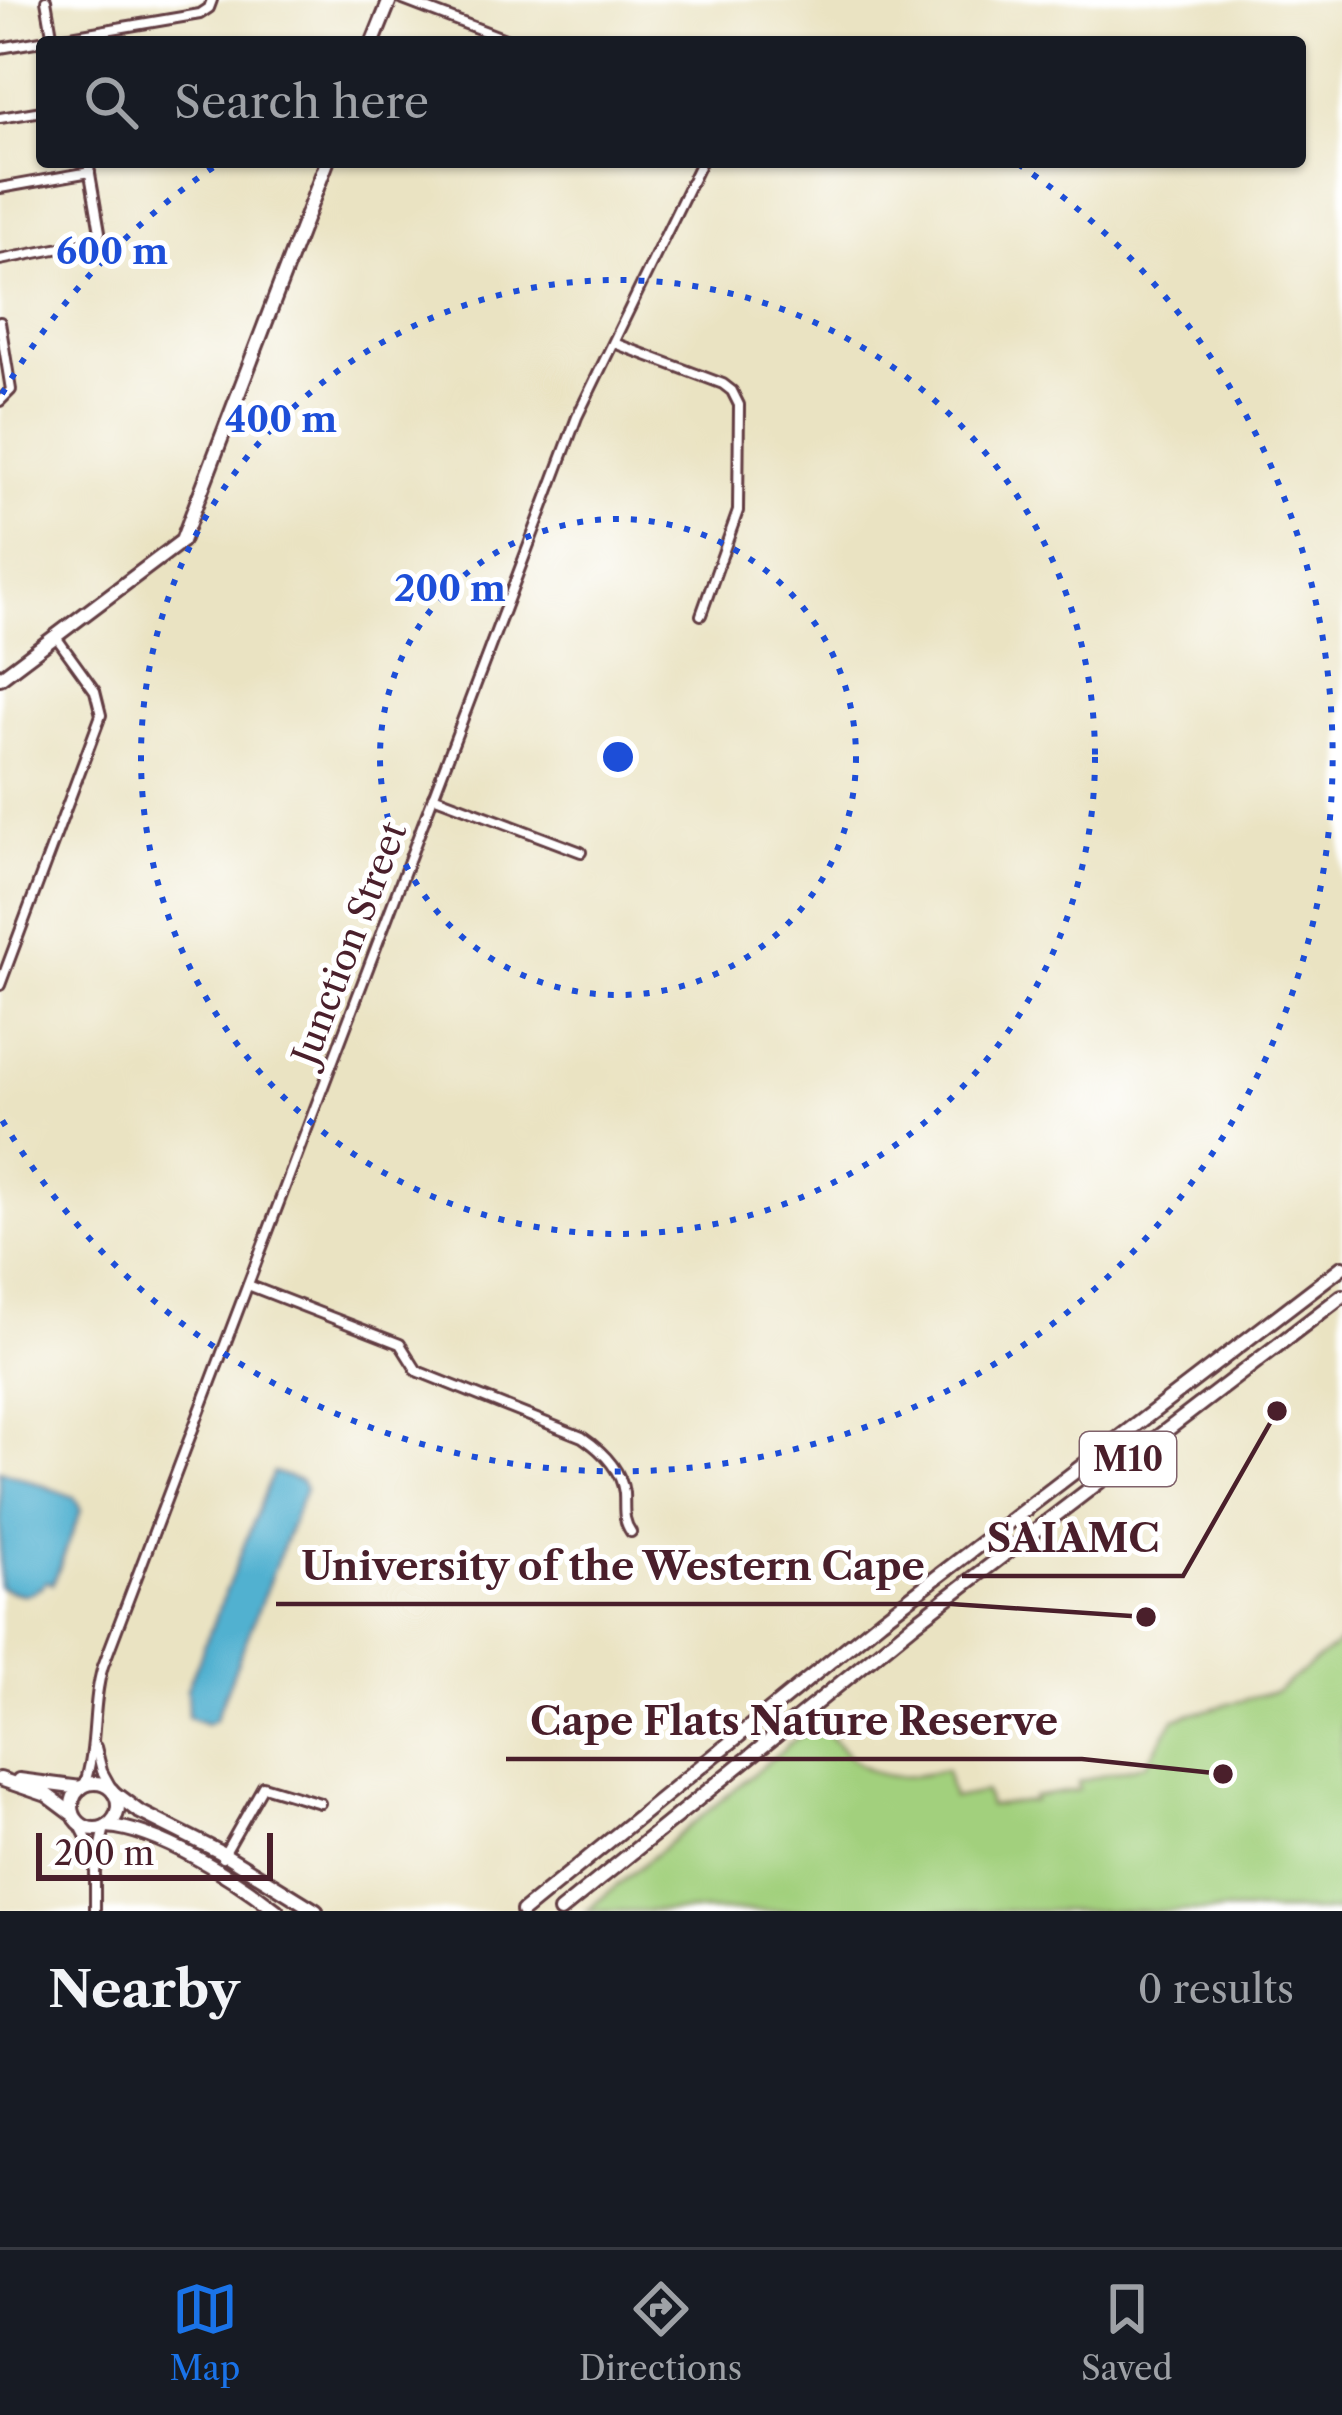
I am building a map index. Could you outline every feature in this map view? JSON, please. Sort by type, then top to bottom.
[{"type":"main road","points":[[376,36],[390,0]]},
{"type":"main road","points":[[0,678],[182,541],[326,168]]},
{"type":"main road","name":"M10","points":[[524,1911],[880,1620],[1342,1267]]},
{"type":"main road","name":"M10","points":[[560,1911],[897,1637],[1342,1296]]},
{"type":"main road","points":[[0,1779],[82,1787],[103,1784],[146,1816],[224,1854],[316,1911]]},
{"type":"main road","points":[[0,1779],[55,1799],[90,1828],[139,1832],[214,1870],[278,1911]]},
{"type":"main road","points":[[76,1820],[72,1802],[82,1787]]},
{"type":"main road","points":[[106,1827],[118,1811],[113,1792]]},
{"type":"street","points":[[46,0],[52,36]]},
{"type":"street","points":[[403,0],[497,36]]},
{"type":"street","points":[[87,36],[200,14],[211,4]]},
{"type":"street","points":[[0,49],[36,43]]},
{"type":"street","points":[[0,118],[36,112]]},
{"type":"street","points":[[0,188],[85,168]]},
{"type":"street","points":[[0,260],[98,239],[89,168]]},
{"type":"street","name":"Junction Street","points":[[113,1792],[102,1771],[95,1739],[103,1666],[572,431],[702,168]]},
{"type":"street","points":[[0,322],[11,386],[9,395],[0,400]]},
{"type":"street","points":[[614,343],[728,387],[739,406],[737,517],[700,615]]},
{"type":"street","points":[[0,985],[100,719],[98,695],[56,637]]},
{"type":"street","points":[[433,796],[581,852]]},
{"type":"street","points":[[248,1285],[400,1344],[417,1371],[573,1432],[598,1449],[619,1477],[625,1522],[631,1532]]},
{"type":"street","name":"Junction Street","points":[[82,1787],[95,1739]]},
{"type":"street","points":[[214,1870],[263,1786],[320,1803]]},
{"type":"street","points":[[76,1820],[91,1847],[95,1911]]},
{"type":"street","points":[[95,1872],[106,1827]]},
{"type":"green space","points":[[1342,1641],[1342,1911],[586,1911],[808,1729],[825,1730],[852,1758],[878,1773],[908,1776],[946,1770],[953,1798],[985,1792],[989,1806],[1034,1801],[1033,1797],[1079,1790],[1078,1782],[1146,1764],[1174,1719],[1277,1691]]},
{"type":"water","points":[[0,1470],[74,1497],[81,1510],[53,1584],[47,1581],[30,1593],[0,1587]]},
{"type":"water","points":[[273,1472],[301,1481],[305,1489],[215,1720],[206,1724],[188,1717],[187,1689]]},
{"type":"place","name":"SAIAMC","points":[[1277,1411]]},
{"type":"place","name":"University of the Western Cape","points":[[1146,1617]]},
{"type":"place","name":"Cape Flats Nature Reserve","points":[[1223,1774]]}]
